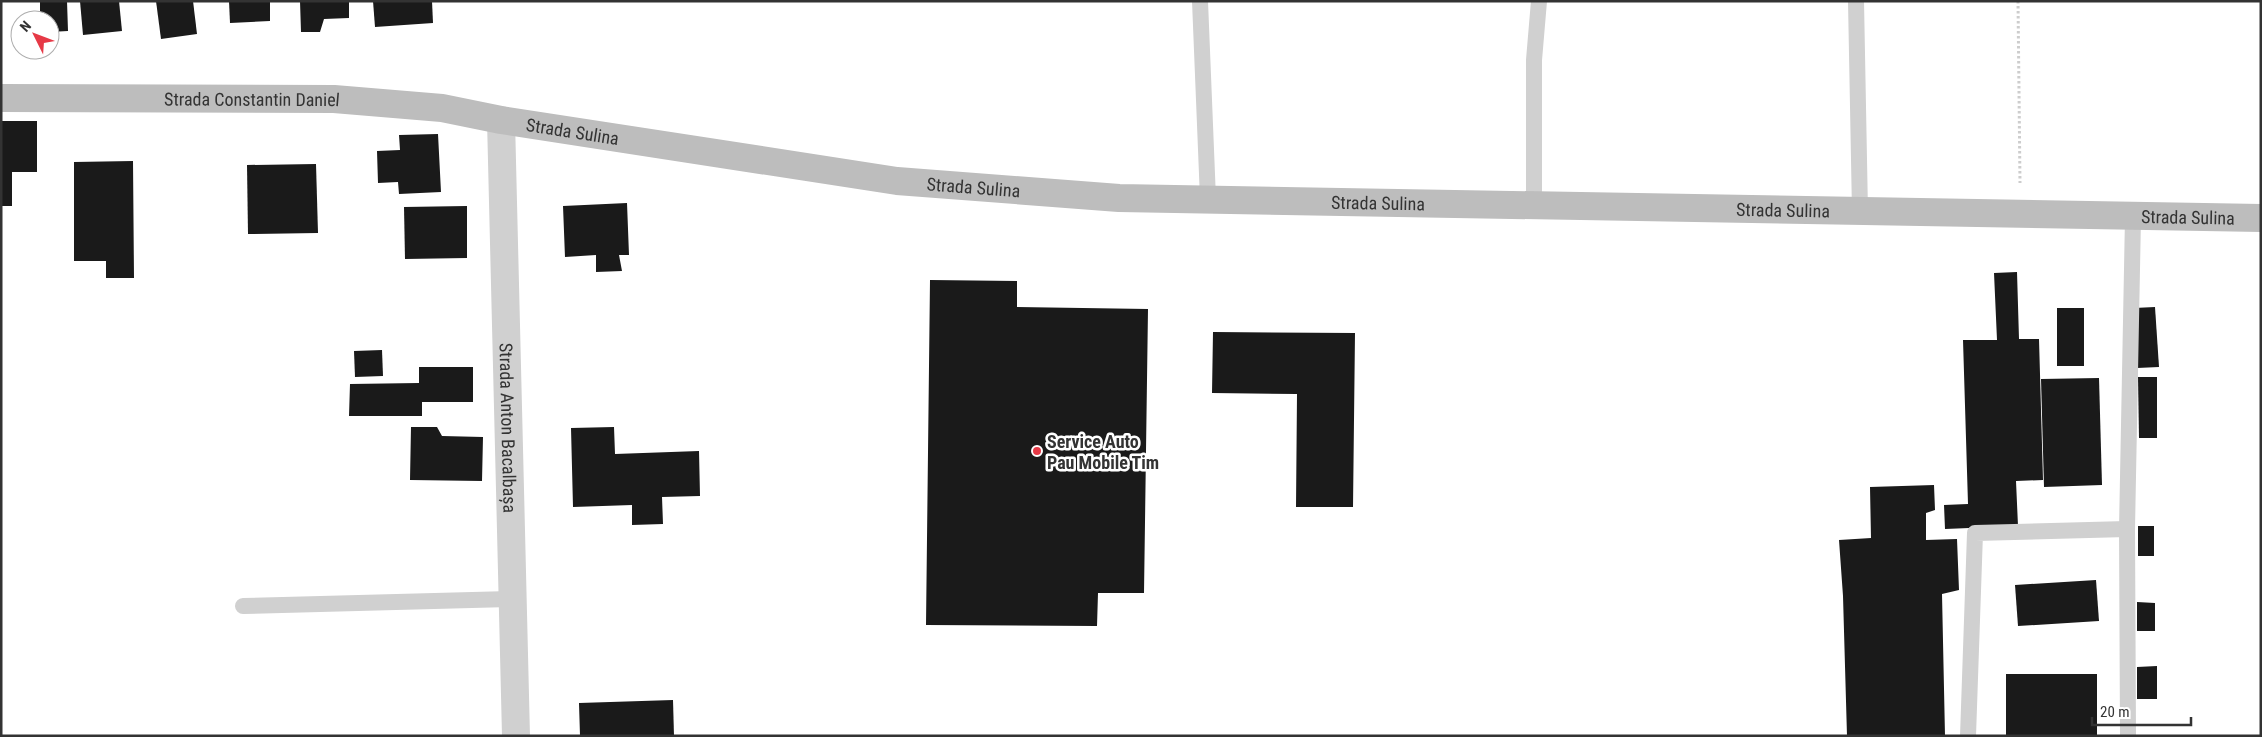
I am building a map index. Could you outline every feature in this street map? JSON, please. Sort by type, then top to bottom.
[{"type":"street","name":"Strada Constantin Daniel","points":[[1,98],[334,99],[442,108],[500,120]]},
{"type":"street","name":"Strada Sulina","points":[[500,120],[897,181],[1119,198],[2261,218]]},
{"type":"street","name":"Strada Anton Bacalbașa","points":[[500,120],[516,736]]},
{"type":"lane","points":[[1200,1],[1208,199]]},
{"type":"lane","points":[[1534,206],[1534,60],[1540,1]]},
{"type":"lane","points":[[1856,1],[1860,212]]},
{"type":"lane","points":[[2128,736],[2127,529],[2133,217]]},
{"type":"lane","points":[[1968,736],[1975,533],[2127,529]]},
{"type":"lane","points":[[243,606],[512,599]]},
{"type":"path","points":[[2018,1],[2020,215]]},
{"type":"building","points":[[40,1],[67,1],[68,31],[60,31],[60,10],[40,10]]},
{"type":"building","points":[[80,1],[119,1],[122,31],[83,35]]},
{"type":"building","points":[[156,1],[193,1],[197,34],[161,39]]},
{"type":"building","points":[[229,1],[270,1],[270,21],[230,23]]},
{"type":"building","points":[[300,1],[349,1],[349,18],[324,19],[320,32],[301,32]]},
{"type":"building","points":[[373,1],[432,1],[433,23],[375,27]]},
{"type":"building","points":[[1,121],[37,121],[37,172],[12,172],[12,206],[1,206]]},
{"type":"building","points":[[438,134],[441,192],[399,194],[398,182],[378,183],[377,151],[400,150],[399,135]]},
{"type":"building","points":[[133,161],[134,278],[106,278],[106,261],[74,261],[74,162]]},
{"type":"building","points":[[316,164],[318,233],[248,234],[247,165]]},
{"type":"building","points":[[627,203],[629,255],[619,255],[622,271],[596,272],[596,255],[565,257],[563,206]]},
{"type":"building","points":[[467,206],[467,258],[405,259],[404,207]]},
{"type":"building","points":[[2017,272],[2019,339],[2039,339],[2043,480],[2016,481],[2018,526],[1945,529],[1944,505],[1968,504],[1963,340],[1997,340],[1994,273]]},
{"type":"building","name":"Service Auto Pau Mobile Tim","points":[[930,280],[1017,281],[1017,307],[1148,309],[1144,593],[1098,593],[1097,626],[926,625]]},
{"type":"building","points":[[2155,307],[2159,367],[2137,368],[2134,308]]},
{"type":"building","points":[[2057,308],[2084,308],[2084,366],[2057,366]]},
{"type":"building","points":[[1213,332],[1355,333],[1353,507],[1296,507],[1297,394],[1212,393]]},
{"type":"building","points":[[382,350],[383,376],[355,377],[354,351]]},
{"type":"building","points":[[419,367],[473,367],[473,402],[422,402],[422,416],[349,416],[350,384],[419,383]]},
{"type":"building","points":[[2138,377],[2157,377],[2157,438],[2139,438]]},
{"type":"building","points":[[2099,378],[2102,485],[2044,487],[2041,379]]},
{"type":"building","points":[[411,427],[437,427],[442,436],[483,437],[482,481],[410,480]]},
{"type":"building","points":[[614,427],[615,454],[699,451],[700,496],[662,497],[663,524],[632,525],[632,505],[573,507],[571,428]]},
{"type":"building","points":[[1934,485],[1935,510],[1926,513],[1926,540],[1957,539],[1959,590],[1942,594],[1945,736],[1847,736],[1843,596],[1839,540],[1871,538],[1870,487]]},
{"type":"building","points":[[2138,526],[2154,526],[2154,556],[2138,556]]},
{"type":"building","points":[[2096,580],[2099,621],[2018,626],[2015,585]]},
{"type":"building","points":[[2137,602],[2155,603],[2155,631],[2137,631]]},
{"type":"building","points":[[2157,666],[2157,699],[2137,699],[2137,667]]},
{"type":"building","points":[[2006,674],[2097,674],[2097,736],[2006,736]]},
{"type":"building","points":[[673,700],[674,736],[580,736],[579,703]]},
{"type":"place","name":"Service Auto Pau Mobile Tim","points":[[1037,451]]}]
